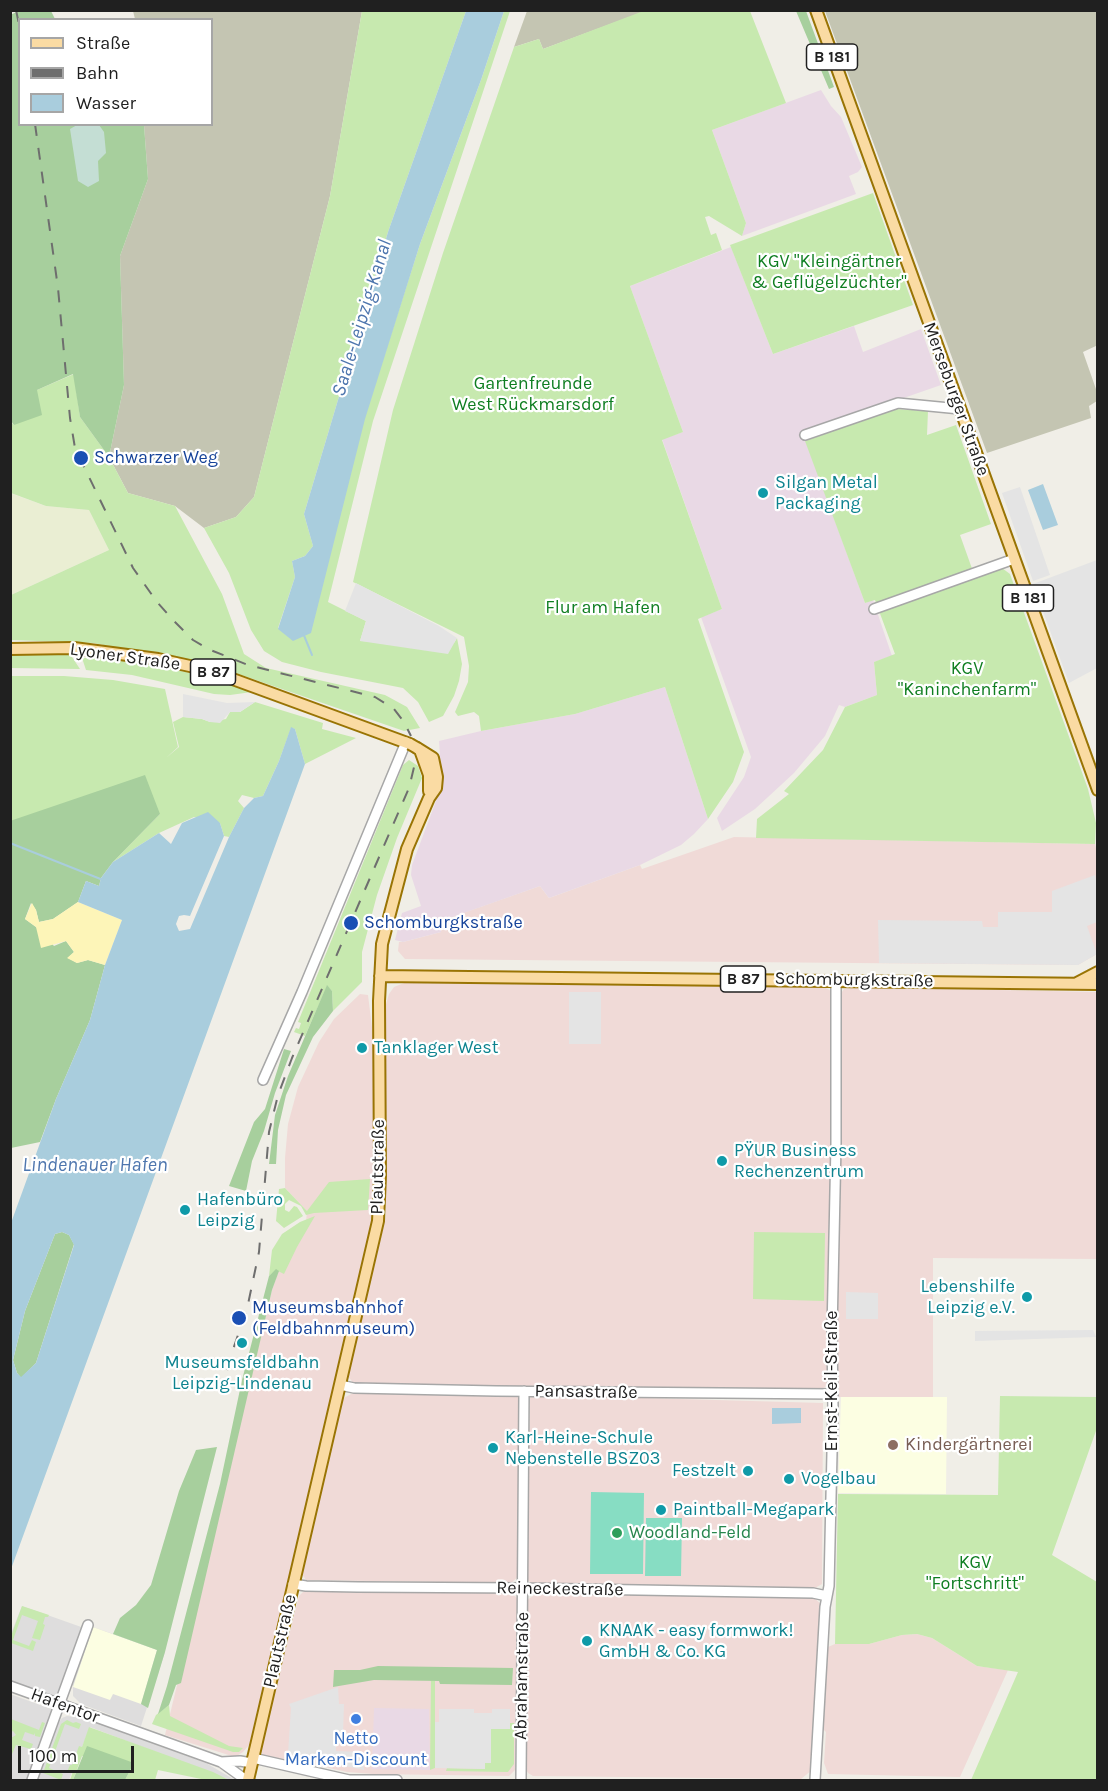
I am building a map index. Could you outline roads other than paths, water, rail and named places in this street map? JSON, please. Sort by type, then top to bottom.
[{"type":"main road","name":"Merseburger Straße","points":[[816,10],[1097,789]]},
{"type":"main road","name":"Lyoner Straße","points":[[10,649],[74,648],[158,659],[198,668],[274,693],[414,746]]},
{"type":"main road","name":"Plautstraße","points":[[247,1780],[378,1221],[380,1205],[380,976],[383,938],[407,849],[429,798],[436,788],[436,768],[433,758],[414,746]]},
{"type":"main road","name":"Schomburgkstraße","points":[[1077,983],[1098,972]]},
{"type":"main road","name":"Schomburgkstraße","points":[[380,976],[1098,984]]},
{"type":"street","points":[[805,435],[898,403],[960,409]]},
{"type":"street","points":[[874,609],[1014,559]]},
{"type":"street","points":[[263,1080],[414,746]]},
{"type":"street","name":"Ernst-Keil-Straße","points":[[815,1780],[829,1586],[836,980]]},
{"type":"street","name":"Pansastraße","points":[[340,1385],[354,1388],[832,1394]]},
{"type":"street","name":"Abrahamstraße","points":[[521,1780],[524,1391]]},
{"type":"street","name":"Reineckestraße","points":[[293,1584],[358,1587],[813,1593],[827,1596]]},
{"type":"street","points":[[32,1780],[88,1625]]},
{"type":"street","name":"Hafentor","points":[[10,1686],[221,1762],[247,1780]]},
{"type":"street","name":"Hafentor","points":[[221,1762],[252,1760],[349,1780],[397,1780]]},
{"type":"water","points":[[466,11],[504,11],[420,244],[365,419],[311,633],[293,641],[278,629],[295,577],[292,561],[305,556],[313,546],[304,514],[388,232]]},
{"type":"water","points":[[1043,484],[1058,525],[1043,530],[1028,490]]},
{"type":"water","name":"Lindenauer Hafen","points":[[291,727],[295,729],[305,764],[11,1569],[11,1223],[56,1099],[90,1020],[105,965],[122,920],[78,902],[86,881],[99,886],[101,878],[113,862],[159,833],[171,844],[182,823],[208,812],[220,823],[224,836],[190,916],[179,916],[176,924],[179,931],[190,929],[229,837],[244,808],[254,798],[263,796]],"holes":[[[62,1232],[69,1235],[74,1245],[36,1363],[21,1377],[17,1373],[13,1360],[25,1311],[55,1234]]]},
{"type":"water","points":[[772,1408],[801,1408],[801,1423],[772,1424]]},
{"type":"waterway","points":[[303,633],[312,655]]},
{"type":"waterway","points":[[10,843],[103,880]]},
{"type":"railway","points":[[16,10],[18,20]]},
{"type":"railway","points":[[35,126],[58,288],[70,418],[75,448],[133,568],[157,602],[193,640],[208,649],[248,665],[375,697],[394,709],[411,736]]},
{"type":"railway","points":[[225,1394],[228,1364],[247,1309],[259,1252],[269,1132],[278,1095],[409,788],[415,763]]},
{"type":"place","name":"Schwarzer Weg","points":[[81,458]]},
{"type":"place","name":"Silgan Metal Packaging","points":[[763,493]]},
{"type":"place","name":"Schomburgkstraße","points":[[351,923]]},
{"type":"place","name":"Tanklager West","points":[[362,1048]]},
{"type":"place","name":"PŸUR Business Rechenzentrum","points":[[722,1161]]},
{"type":"place","name":"Hafenbüro Leipzig","points":[[185,1210]]},
{"type":"place","name":"Lebenshilfe Leipzig e.V.","points":[[1027,1297]]},
{"type":"place","name":"Museumsbahnhof (Feldbahnmuseum)","points":[[239,1318]]},
{"type":"place","name":"Museumsfeldbahn Leipzig-Lindenau","points":[[242,1343]]},
{"type":"place","name":"Kindergärtnerei","points":[[893,1445]]},
{"type":"place","name":"Karl-Heine-Schule Nebenstelle BSZ03","points":[[493,1448]]},
{"type":"place","name":"Festzelt","points":[[748,1471]]},
{"type":"place","name":"Vogelbau","points":[[789,1479]]},
{"type":"place","name":"Paintball-Megapark","points":[[661,1510]]},
{"type":"place","name":"Woodland-Feld","points":[[617,1533]]},
{"type":"place","name":"KNAAK - easy formwork! GmbH & Co. KG","points":[[587,1641]]},
{"type":"place","name":"Netto Marken-Discount","points":[[356,1719]]},
{"type":"park label","name":"KGV \"Kleingärtner & Geflügelzüchter\"","points":[[829,272]]},
{"type":"park label","name":"Gartenfreunde West Rückmarsdorf","points":[[533,394]]},
{"type":"park label","name":"Flur am Hafen","points":[[603,608]]},
{"type":"park label","name":"KGV \"Kaninchenfarm\"","points":[[967,679]]},
{"type":"park label","name":"KGV \"Fortschritt\"","points":[[975,1573]]},
{"type":"water label","name":"Saale-Leipzig-Kanal","points":[[362,318]]}]
